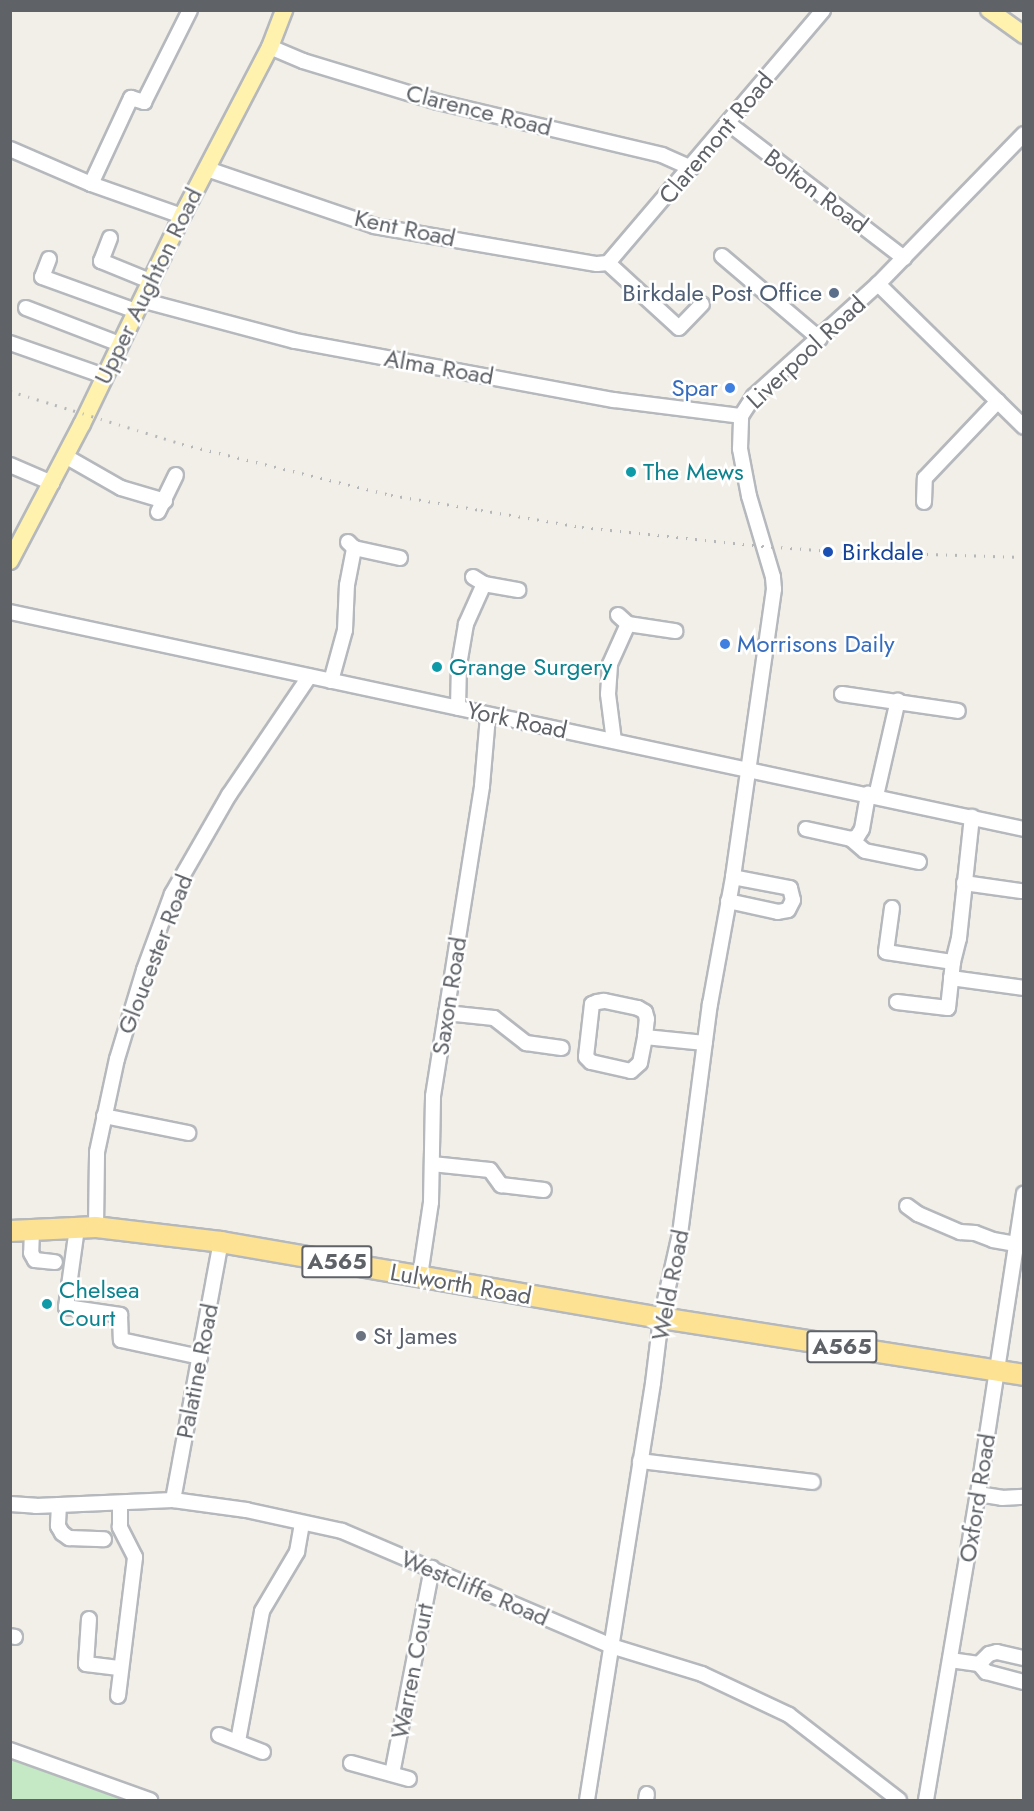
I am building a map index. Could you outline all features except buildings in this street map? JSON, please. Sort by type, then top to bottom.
[{"type":"highway","name":"Lulworth Road","points":[[10,1231],[87,1228],[221,1242],[661,1318]]},
{"type":"highway","name":"A565","points":[[661,1318],[1023,1375]]},
{"type":"main road","name":"Upper Aughton Road","points":[[10,561],[52,483],[182,216],[270,46],[284,10]]},
{"type":"main road","points":[[989,10],[1023,35]]},
{"type":"street","points":[[91,184],[131,98],[144,102],[190,10]]},
{"type":"street","name":"Claremont Road","points":[[608,263],[823,10]]},
{"type":"street","name":"Clarence Road","points":[[270,46],[303,61],[438,102],[662,155],[690,168]]},
{"type":"street","name":"Bolton Road","points":[[728,123],[904,258]]},
{"type":"street","name":"Liverpool Road","points":[[749,770],[774,589],[773,577],[749,496],[740,449],[741,416],[754,396],[820,339],[878,284],[1023,134]]},
{"type":"street","points":[[10,149],[91,184],[182,216]]},
{"type":"street","name":"Kent Road","points":[[207,169],[374,226],[597,264],[608,263]]},
{"type":"street","points":[[110,238],[101,261],[150,281]]},
{"type":"street","points":[[722,256],[820,339]]},
{"type":"street","name":"Alma Road","points":[[49,259],[42,277],[139,306],[295,341],[614,400],[741,416]]},
{"type":"street","points":[[608,263],[679,328],[702,304]]},
{"type":"street","points":[[878,284],[1022,424]]},
{"type":"street","points":[[26,309],[120,344]]},
{"type":"street","points":[[10,343],[104,376]]},
{"type":"street","points":[[924,502],[925,478],[998,401]]},
{"type":"street","points":[[65,456],[121,488],[162,506],[176,476]]},
{"type":"street","points":[[10,465],[52,483]]},
{"type":"street","points":[[331,681],[345,630],[351,545],[400,558]]},
{"type":"street","points":[[458,708],[459,665],[466,624],[478,581],[518,590]]},
{"type":"street","name":"York Road","points":[[10,612],[1023,829]]},
{"type":"street","points":[[614,741],[608,694],[610,664],[623,620],[675,631]]},
{"type":"street","name":"Gloucester Road","points":[[200,1357],[121,1340],[120,1315],[66,1307],[87,1228],[104,1116],[123,1036],[172,894],[229,795],[309,677]]},
{"type":"street","points":[[842,694],[898,700],[958,711]]},
{"type":"street","points":[[851,839],[857,837],[862,829],[898,700]]},
{"type":"street","name":"Saxon Road","points":[[420,1276],[431,1202],[433,1096],[482,786],[488,716]]},
{"type":"street","name":"Weld Road","points":[[587,1800],[661,1318],[680,1234],[705,1043],[749,770]]},
{"type":"street","points":[[897,1002],[948,1008],[953,962],[959,938],[972,817]]},
{"type":"street","points":[[806,829],[851,839],[865,851],[919,862]]},
{"type":"street","points":[[728,901],[778,912],[788,910],[793,900],[790,888],[733,877]]},
{"type":"street","points":[[964,883],[1021,891]]},
{"type":"street","points":[[892,908],[886,952],[953,962]]},
{"type":"street","points":[[951,978],[1023,988]]},
{"type":"street","points":[[597,1002],[627,1005],[645,1012],[647,1019],[645,1037],[640,1064],[631,1071],[591,1062],[586,1057],[592,1004],[597,1002]]},
{"type":"street","points":[[446,1013],[494,1018],[526,1043],[562,1048]]},
{"type":"street","points":[[645,1037],[705,1043]]},
{"type":"street","points":[[104,1116],[188,1133]]},
{"type":"street","points":[[432,1164],[490,1170],[501,1185],[544,1190]]},
{"type":"street","name":"Oxford Road","points":[[927,1800],[978,1494],[1023,1194]]},
{"type":"street","points":[[907,1206],[918,1214],[960,1232],[975,1233],[993,1240],[1016,1244]]},
{"type":"street","points":[[32,1230],[31,1253],[35,1260],[55,1262]]},
{"type":"street","name":"Palatine Road","points":[[172,1500],[221,1242]]},
{"type":"street","points":[[640,1461],[813,1482]]},
{"type":"street","points":[[978,1494],[1002,1498],[1023,1497]]},
{"type":"street","name":"Westcliffe Road","points":[[10,1504],[120,1504],[172,1500],[246,1510],[342,1531],[611,1646],[702,1674],[789,1716],[899,1800]]},
{"type":"street","points":[[118,1696],[135,1557],[120,1527],[120,1504]]},
{"type":"street","points":[[59,1505],[58,1526],[62,1533],[69,1538],[104,1539]]},
{"type":"street","points":[[238,1741],[262,1611],[297,1552],[302,1522]]},
{"type":"street","name":"Warren Court","points":[[392,1774],[432,1568]]},
{"type":"street","points":[[89,1619],[86,1664],[121,1668]]},
{"type":"street","points":[[979,1664],[989,1654],[997,1652],[1023,1658]]},
{"type":"street","points":[[950,1659],[979,1664],[986,1672],[1023,1682]]},
{"type":"street","points":[[219,1735],[263,1752]]},
{"type":"street","points":[[10,1750],[150,1800]]},
{"type":"street","points":[[351,1763],[409,1779]]},
{"type":"green space","points":[[11,1760],[125,1800],[11,1800]]},
{"type":"railway","points":[[10,391],[182,444],[391,495],[582,527],[832,551],[1024,557]]},
{"type":"place","name":"Birkdale Post Office","points":[[834,293]]},
{"type":"place","name":"Spar","points":[[730,388]]},
{"type":"place","name":"The Mews","points":[[631,472]]},
{"type":"place","name":"Birkdale","points":[[828,552]]},
{"type":"place","name":"Morrisons Daily","points":[[725,644]]},
{"type":"place","name":"Grange Surgery","points":[[437,667]]},
{"type":"place","name":"Chelsea Court","points":[[47,1304]]},
{"type":"place","name":"St James","points":[[361,1336]]}]
